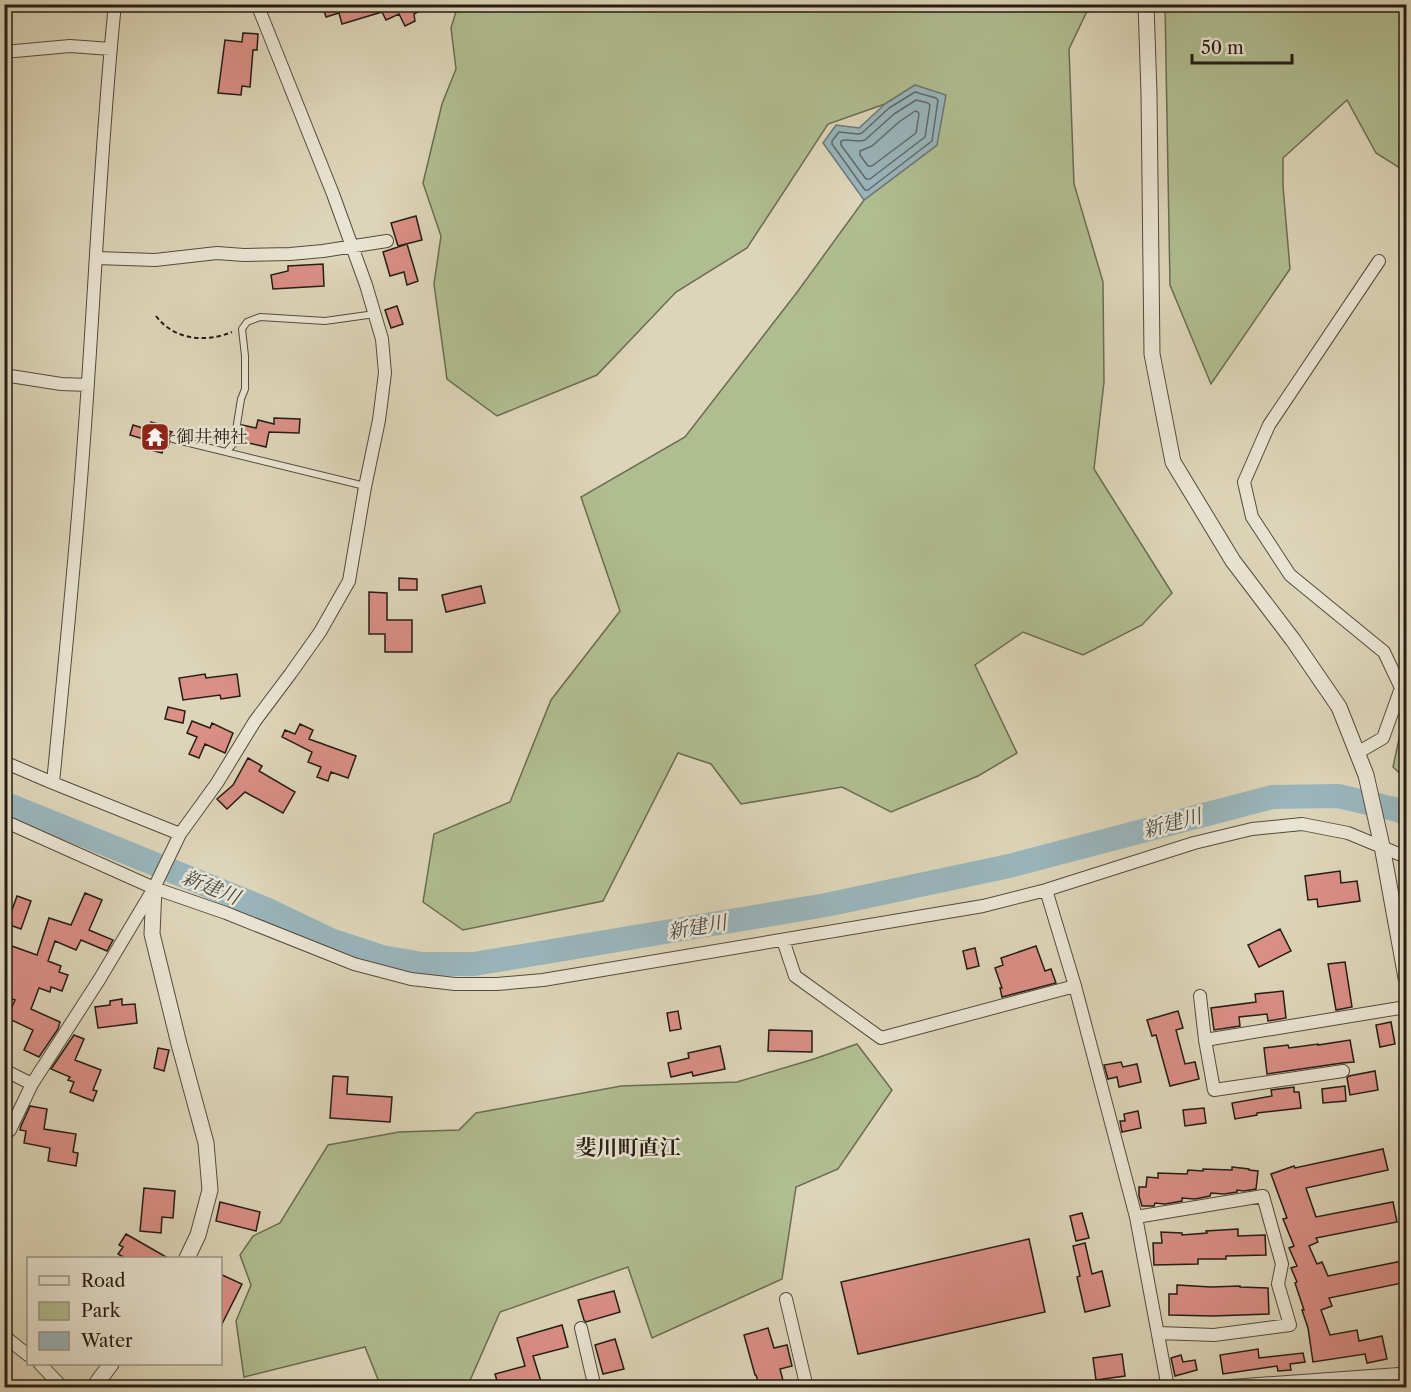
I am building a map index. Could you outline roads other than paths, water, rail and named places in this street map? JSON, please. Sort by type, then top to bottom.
[{"type":"street","points":[[53,783],[67,648],[116,4]]},
{"type":"street","points":[[4,1135],[10,1130],[32,1084],[99,980],[156,885],[178,837],[217,783],[255,721],[320,632],[349,581],[379,420],[385,373],[382,339],[333,194],[257,4]]},
{"type":"street","points":[[1146,4],[1152,354],[1173,462],[1233,561],[1293,640],[1339,707],[1366,775],[1407,978]]},
{"type":"street","points":[[4,52],[70,46],[111,49]]},
{"type":"street","points":[[96,258],[155,260],[217,253],[269,255],[323,251],[387,241]]},
{"type":"street","points":[[1357,753],[1383,738],[1401,688],[1384,652],[1290,575],[1252,518],[1244,482],[1269,425],[1379,261]]},
{"type":"street","points":[[4,375],[61,384],[88,385]]},
{"type":"street","points":[[4,762],[178,837]]},
{"type":"street","points":[[4,821],[354,964],[411,978],[455,984],[497,984],[543,980],[983,906],[1046,890],[1194,843],[1252,829],[1302,824],[1348,833],[1407,857]]},
{"type":"street","points":[[156,885],[152,934],[206,1143],[210,1190],[198,1236],[188,1257]]},
{"type":"street","points":[[1046,890],[1075,986],[1136,1216],[1168,1388]]},
{"type":"street","points":[[783,940],[795,976],[881,1038],[1075,986]]},
{"type":"street","points":[[1200,996],[1214,1090],[1343,1071]]},
{"type":"street","points":[[1206,1040],[1407,1007]]},
{"type":"street","points":[[4,1070],[32,1084]]},
{"type":"street","points":[[1136,1216],[1263,1196],[1282,1263],[1278,1284],[1290,1325],[1214,1335],[1158,1333]]},
{"type":"street","points":[[786,1299],[807,1388]]},
{"type":"street","points":[[581,1328],[595,1388]]},
{"type":"street","points":[[4,1336],[27,1354]]},
{"type":"street","points":[[41,1365],[63,1388]]},
{"type":"street","points":[[93,1388],[110,1365]]},
{"type":"street","points":[[1224,1388],[1407,1376]]},
{"type":"lane","points":[[226,452],[234,443],[244,389],[245,356],[242,329],[247,322],[260,317],[325,321],[375,314]]},
{"type":"lane","points":[[172,439],[365,487]]},
{"type":"water","points":[[915,85],[946,95],[937,145],[864,200],[823,143],[836,125],[859,128],[885,104]]},
{"type":"waterway","name":"新建川","points":[[4,803],[266,909],[333,941],[382,957],[422,964],[474,964],[826,905],[1009,866],[1272,797],[1338,796],[1398,810],[1406,814]]},
{"type":"place","name":"御井神社","points":[[155,437]]},
{"type":"district","name":"斐川町直江","points":[[628,1147]]}]
